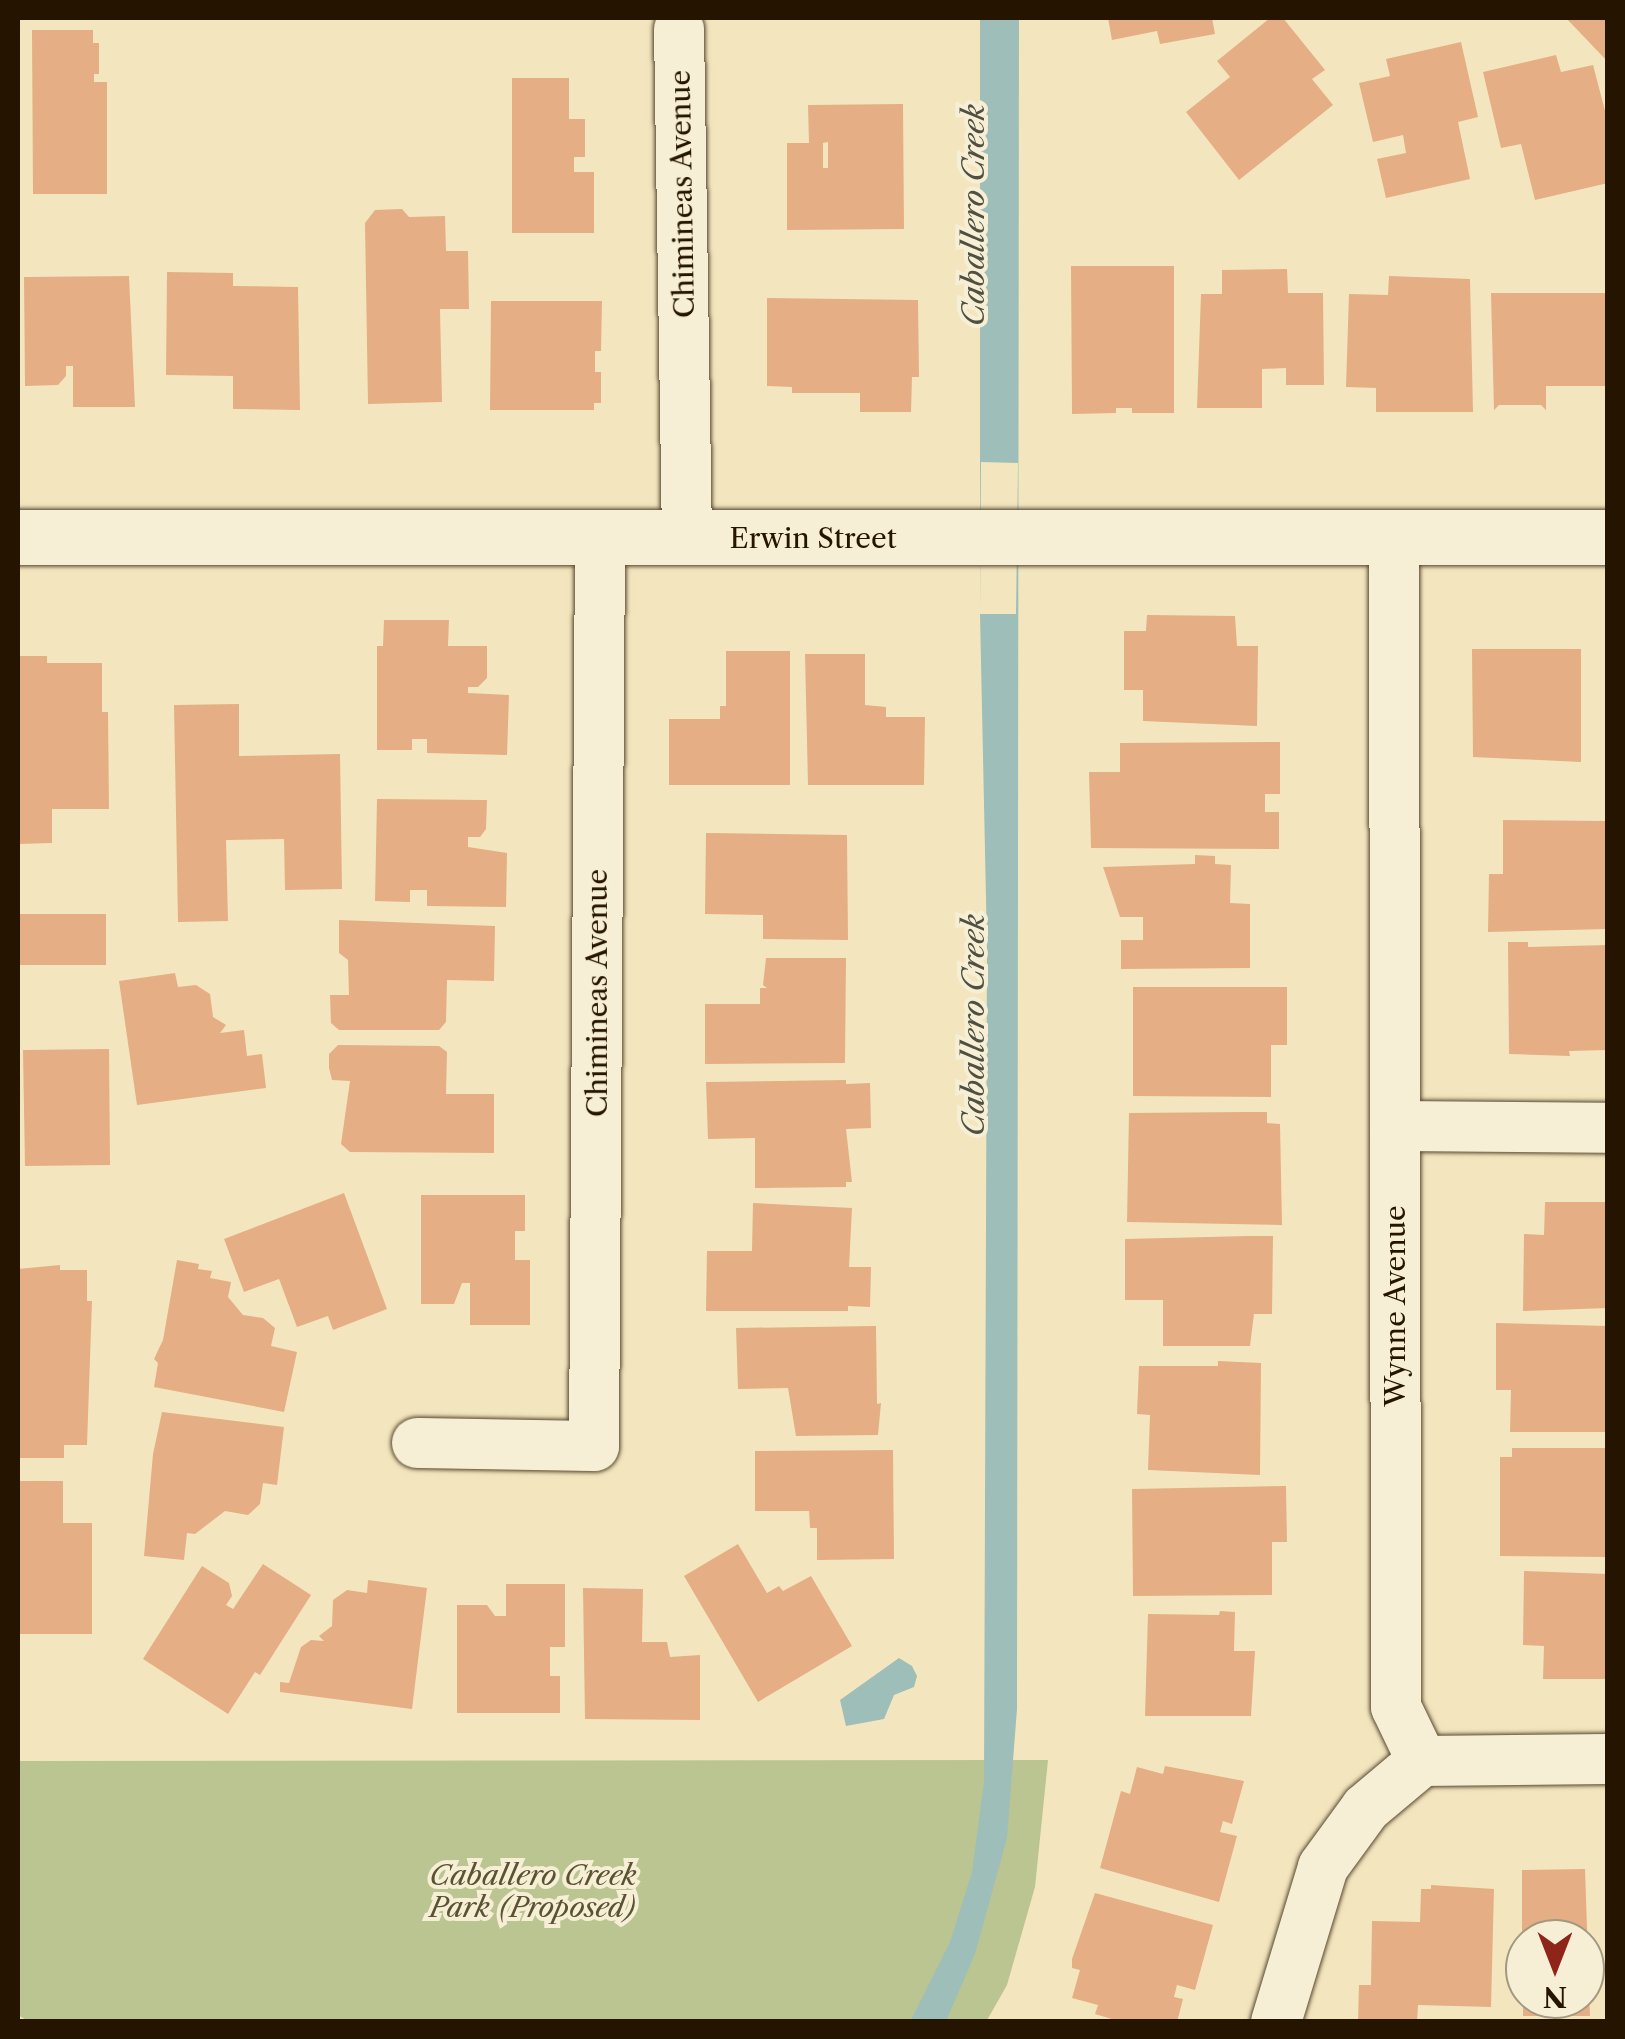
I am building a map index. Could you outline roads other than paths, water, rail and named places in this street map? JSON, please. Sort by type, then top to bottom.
[{"type":"street","name":"Chimineas Avenue","points":[[679,29],[687,539]]},
{"type":"street","name":"Erwin Street","points":[[18,537],[1608,537]]},
{"type":"street","name":"Wynne Avenue","points":[[1394,538],[1396,1707],[1422,1761]]},
{"type":"street","name":"Chimineas Avenue","points":[[417,1443],[594,1446],[600,540]]},
{"type":"street","points":[[1395,1126],[1608,1128]]},
{"type":"street","points":[[1276,2022],[1323,1868],[1366,1808],[1422,1761],[1608,1759]]},
{"type":"water","points":[[980,18],[1019,18],[1017,1709],[1007,1838],[975,1954],[946,2021],[910,2022],[950,1942],[972,1872],[984,1782],[987,946],[980,614]]},
{"type":"water","points":[[899,1658],[912,1666],[917,1676],[914,1687],[894,1695],[884,1719],[846,1726],[840,1700]]},
{"type":"water label","name":"Caballero Creek","points":[[974,215]]},
{"type":"water label","name":"Caballero Creek","points":[[974,1025]]},
{"type":"park label","name":"Caballero Creek Park (Proposed)","points":[[533,1891]]}]
